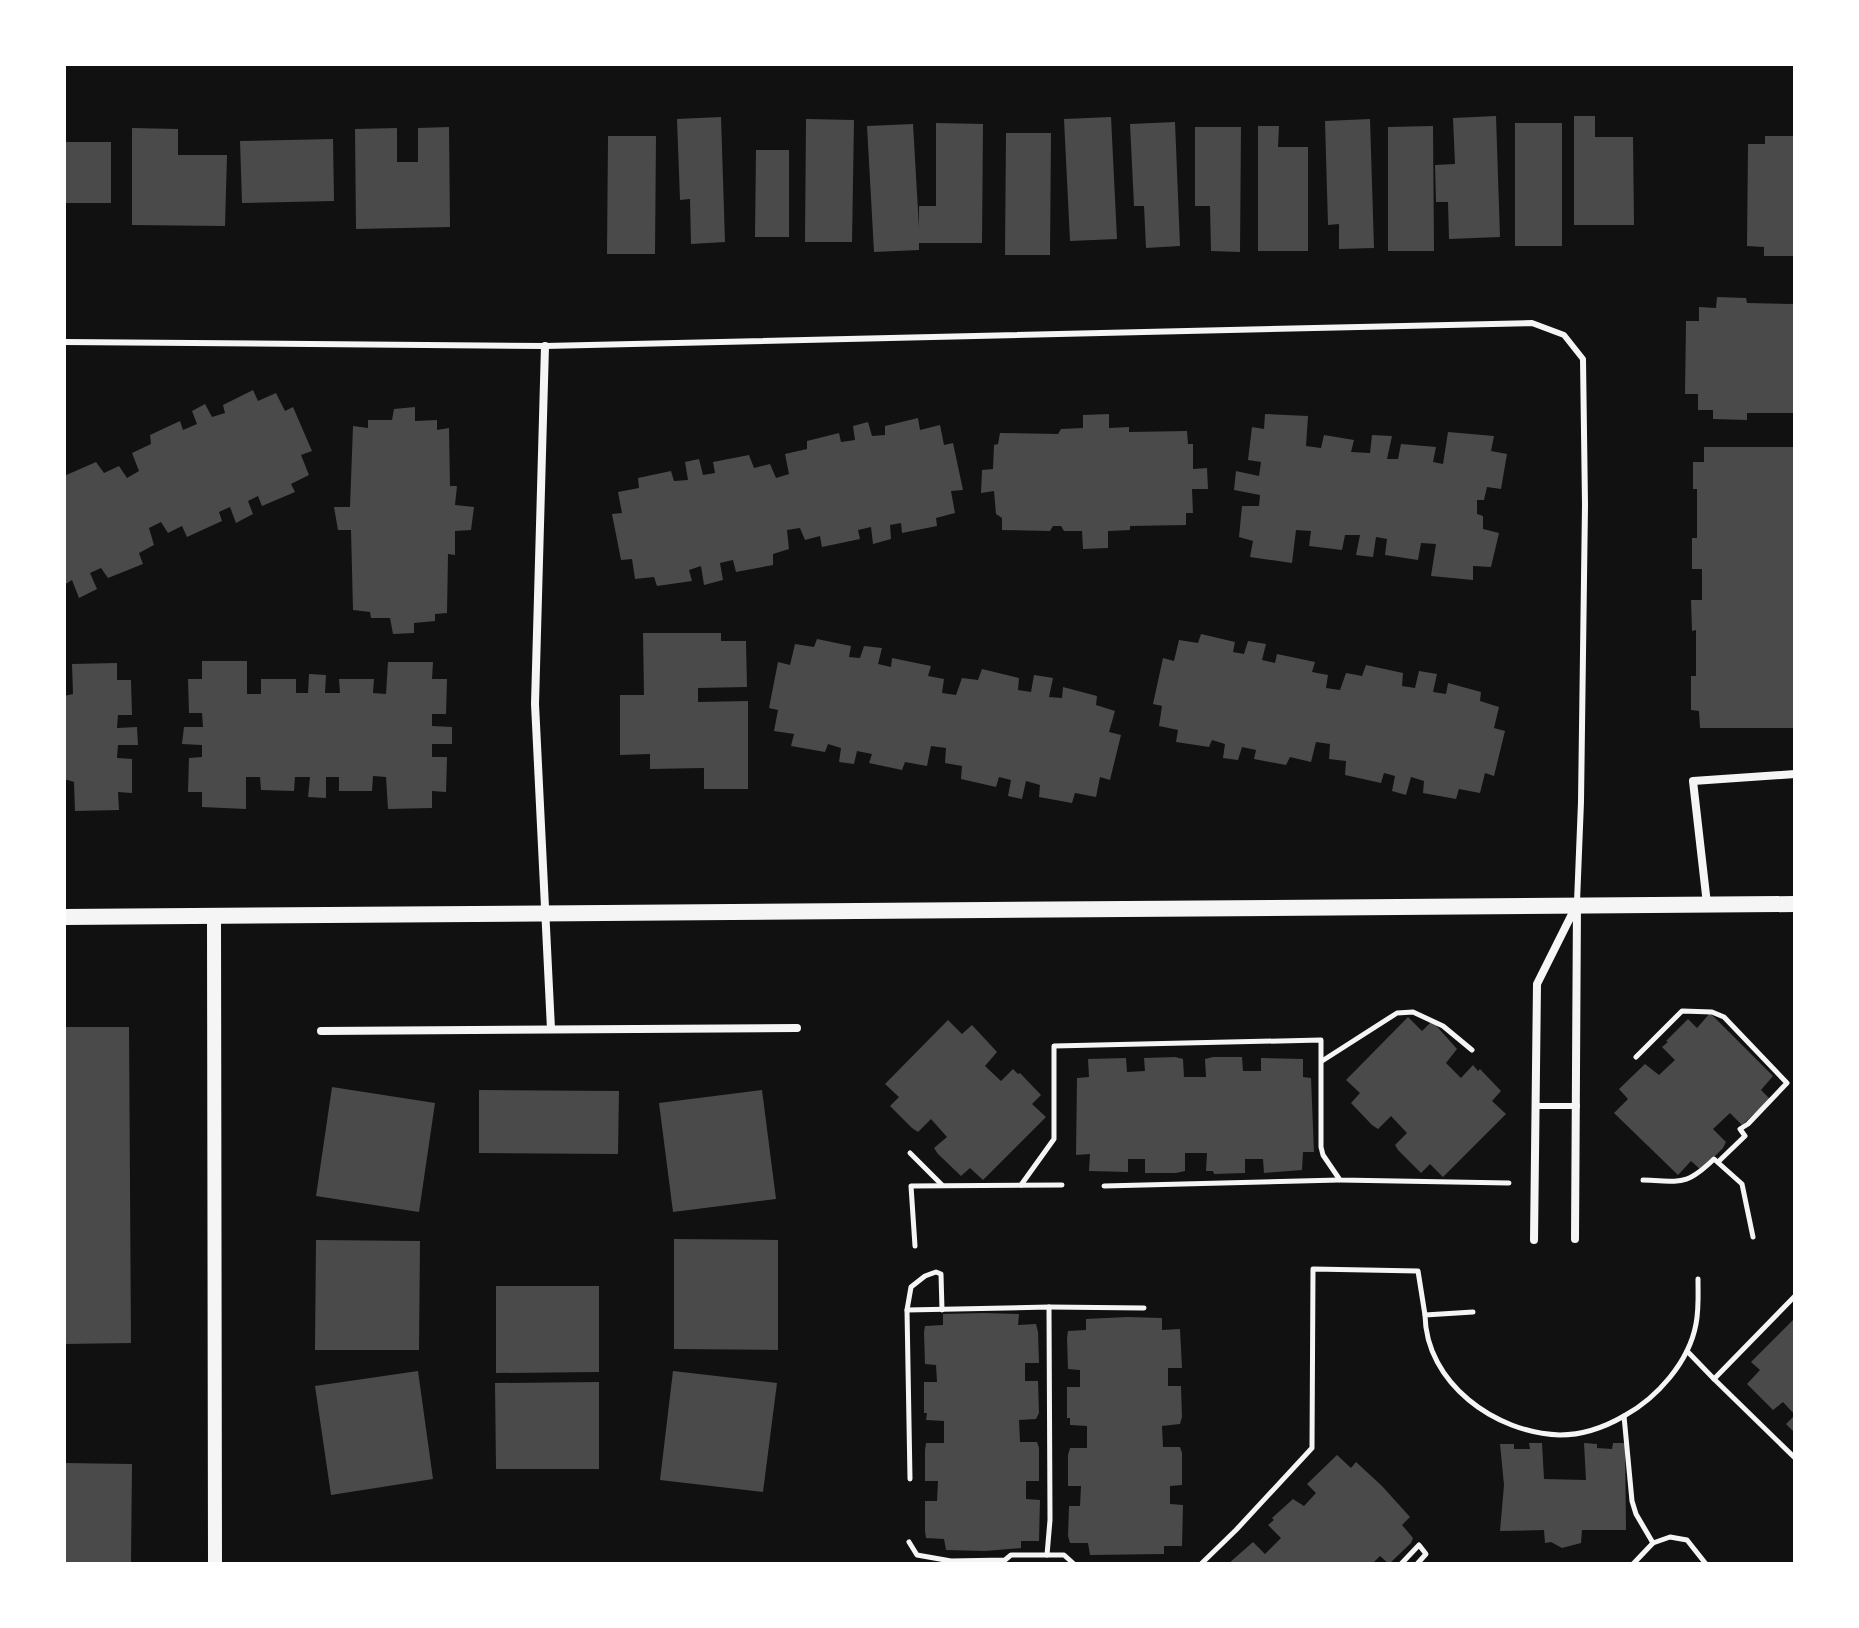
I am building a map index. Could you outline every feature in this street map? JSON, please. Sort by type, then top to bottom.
[{"type":"main road","points":[[64,917],[1795,904]]},
{"type":"street","points":[[545,346],[535,704],[551,1029]]},
{"type":"street","points":[[1707,904],[1693,781],[1795,774]]},
{"type":"street","points":[[1575,1239],[1577,904]]},
{"type":"street","points":[[1534,1240],[1537,984],[1577,904]]},
{"type":"street","points":[[214,917],[215,1564]]},
{"type":"street","points":[[321,1031],[797,1028]]},
{"type":"lane","points":[[64,342],[545,346],[1532,323],[1564,335],[1583,359],[1585,505],[1577,904]]},
{"type":"lane","points":[[1536,1106],[1577,1106]]},
{"type":"path","points":[[1636,1057],[1682,1011],[1712,1012],[1724,1017],[1787,1083],[1740,1129],[1745,1136],[1718,1162]]},
{"type":"path","points":[[1321,1061],[1397,1013],[1413,1012],[1443,1026],[1472,1050]]},
{"type":"path","points":[[1021,1185],[1054,1139],[1054,1046],[1321,1040],[1321,1147],[1340,1180]]},
{"type":"path","points":[[910,1153],[942,1186]]},
{"type":"path","points":[[1643,1180],[1686,1181],[1696,1177],[1714,1159],[1742,1184],[1753,1237]]},
{"type":"path","points":[[1104,1186],[1340,1180],[1509,1183]]},
{"type":"path","points":[[915,1246],[911,1186],[1062,1185]]},
{"type":"path","points":[[1201,1564],[1312,1448],[1313,1269],[1418,1271],[1429,1337],[1441,1368],[1466,1399],[1488,1414],[1540,1432],[1560,1435],[1585,1432],[1609,1424],[1639,1408],[1682,1363],[1696,1326],[1698,1279]]},
{"type":"path","points":[[910,1479],[907,1310],[911,1287],[925,1276],[936,1272],[941,1274],[942,1310]]},
{"type":"path","points":[[1714,1379],[1795,1296]]},
{"type":"path","points":[[1047,1555],[1050,1520],[1049,1307]]},
{"type":"path","points":[[907,1310],[1144,1308]]},
{"type":"path","points":[[1425,1315],[1473,1312]]},
{"type":"path","points":[[1686,1351],[1795,1458]]},
{"type":"path","points":[[1624,1416],[1632,1501],[1653,1543]]},
{"type":"path","points":[[1633,1564],[1653,1543],[1670,1537],[1687,1540],[1706,1564]]},
{"type":"path","points":[[909,1542],[917,1555],[951,1561],[1005,1560],[1011,1555],[1064,1555],[1074,1564]]},
{"type":"path","points":[[1401,1564],[1419,1545],[1426,1554],[1417,1564]]},
{"type":"building","points":[[1496,116],[1500,237],[1449,239],[1448,202],[1436,202],[1435,165],[1455,164],[1453,118]]},
{"type":"building","points":[[1574,116],[1595,116],[1595,137],[1633,137],[1634,225],[1574,225]]},
{"type":"building","points":[[721,117],[725,242],[691,244],[690,199],[680,200],[677,119]]},
{"type":"building","points":[[1111,117],[1117,239],[1070,241],[1064,119]]},
{"type":"building","points":[[806,119],[854,120],[852,242],[805,242]]},
{"type":"building","points":[[1370,119],[1374,248],[1339,249],[1339,224],[1328,225],[1325,121]]},
{"type":"building","points":[[1175,122],[1180,246],[1146,248],[1144,206],[1134,206],[1130,124]]},
{"type":"building","points":[[936,123],[983,124],[982,243],[919,243],[919,250],[874,252],[867,126],[913,124],[919,228],[919,206],[936,206]]},
{"type":"building","points":[[1515,123],[1562,123],[1562,246],[1515,246]]},
{"type":"building","points":[[1258,126],[1279,126],[1278,147],[1308,147],[1308,251],[1258,251]]},
{"type":"building","points":[[1433,126],[1434,251],[1388,251],[1388,127]]},
{"type":"building","points":[[449,127],[450,227],[356,229],[355,129],[397,128],[397,162],[418,162],[418,128]]},
{"type":"building","points":[[1195,127],[1241,127],[1240,252],[1211,251],[1210,206],[1195,206]]},
{"type":"building","points":[[132,128],[178,129],[178,155],[227,155],[225,226],[132,225]]},
{"type":"building","points":[[1006,133],[1051,133],[1050,255],[1005,255]]},
{"type":"building","points":[[608,136],[656,136],[655,254],[607,254]]},
{"type":"building","points":[[1765,136],[1795,136],[1795,256],[1764,256],[1764,247],[1747,246],[1748,144],[1765,144]]},
{"type":"building","points":[[333,139],[334,201],[242,203],[240,141]]},
{"type":"building","points":[[64,142],[111,142],[111,203],[64,203]]},
{"type":"building","points":[[756,150],[789,150],[789,237],[755,237]]},
{"type":"building","points":[[1717,297],[1746,298],[1747,303],[1795,304],[1795,413],[1747,413],[1747,420],[1713,419],[1713,410],[1698,410],[1698,394],[1685,394],[1686,321],[1699,321],[1699,307],[1716,308]]},
{"type":"building","points":[[253,390],[258,401],[276,393],[285,411],[293,407],[312,451],[301,455],[309,475],[291,484],[295,492],[262,506],[258,496],[248,501],[253,514],[236,523],[230,507],[219,512],[222,521],[187,537],[182,526],[168,533],[161,522],[149,528],[154,545],[139,553],[143,564],[108,578],[101,568],[90,573],[97,589],[79,598],[72,580],[64,585],[64,476],[96,462],[104,473],[119,466],[127,478],[139,471],[132,453],[151,444],[150,435],[180,421],[183,430],[197,424],[192,411],[205,404],[212,417],[225,413],[223,405]]},
{"type":"building","points":[[415,407],[415,421],[437,420],[437,430],[449,428],[450,486],[457,486],[455,505],[474,507],[471,530],[455,531],[455,555],[448,554],[447,613],[435,614],[435,621],[414,623],[414,633],[393,634],[390,618],[371,618],[370,612],[353,610],[351,530],[338,530],[334,507],[350,507],[353,426],[368,428],[368,420],[392,420],[394,409]]},
{"type":"building","points":[[1109,414],[1109,428],[1129,427],[1129,432],[1187,431],[1188,444],[1193,444],[1193,469],[1207,468],[1208,489],[1192,489],[1193,513],[1186,513],[1186,525],[1130,526],[1130,530],[1108,531],[1108,548],[1083,549],[1082,531],[1064,531],[1061,526],[1053,526],[1050,531],[1002,530],[1002,518],[996,514],[994,491],[981,493],[982,470],[993,469],[994,445],[998,444],[1000,433],[1058,434],[1061,429],[1083,428],[1083,415]]},
{"type":"building","points":[[1265,414],[1308,416],[1306,446],[1321,448],[1324,435],[1354,440],[1351,452],[1370,453],[1372,435],[1392,436],[1387,459],[1398,459],[1401,444],[1436,447],[1433,462],[1443,464],[1448,432],[1494,436],[1491,451],[1507,454],[1501,489],[1487,487],[1484,500],[1477,500],[1477,514],[1483,516],[1483,529],[1499,533],[1491,567],[1473,566],[1473,580],[1431,576],[1436,544],[1421,543],[1418,560],[1385,555],[1387,539],[1376,537],[1373,557],[1356,555],[1360,535],[1345,535],[1342,550],[1309,546],[1311,531],[1296,530],[1292,563],[1250,557],[1253,541],[1239,537],[1242,506],[1259,506],[1260,495],[1234,490],[1236,471],[1259,476],[1261,462],[1248,460],[1252,427],[1264,429]]},
{"type":"building","points":[[918,418],[920,430],[940,425],[944,445],[953,443],[963,490],[951,491],[955,513],[936,518],[937,526],[902,533],[901,523],[890,525],[891,539],[873,544],[871,527],[858,530],[860,539],[822,547],[820,536],[805,540],[800,528],[787,530],[789,549],[773,554],[773,565],[736,572],[733,560],[720,563],[723,580],[704,585],[701,566],[689,570],[692,581],[657,586],[654,577],[635,579],[632,559],[621,560],[612,514],[622,513],[618,492],[639,488],[638,478],[671,471],[674,481],[688,480],[685,462],[699,459],[703,475],[715,473],[713,462],[749,455],[754,468],[770,464],[776,478],[789,474],[785,454],[807,449],[807,441],[839,433],[841,442],[855,440],[853,426],[868,422],[872,436],[885,435],[885,426]]},
{"type":"building","points":[[1704,447],[1795,447],[1795,728],[1700,728],[1699,711],[1691,710],[1691,676],[1696,676],[1696,630],[1692,631],[1691,600],[1702,600],[1702,569],[1692,569],[1692,538],[1697,538],[1697,489],[1693,489],[1693,462],[1704,462]]},
{"type":"building","points":[[643,633],[721,633],[721,641],[746,641],[747,687],[698,688],[698,702],[748,701],[748,789],[704,789],[704,768],[650,769],[650,754],[620,755],[620,695],[644,695]]},
{"type":"building","points":[[1201,634],[1235,642],[1233,652],[1244,654],[1248,641],[1266,644],[1262,660],[1275,663],[1277,654],[1315,662],[1312,672],[1328,675],[1326,688],[1340,690],[1346,673],[1362,676],[1366,665],[1403,673],[1402,686],[1415,688],[1419,671],[1437,674],[1433,692],[1446,694],[1448,683],[1481,692],[1480,701],[1499,707],[1494,728],[1505,731],[1494,776],[1485,773],[1480,793],[1459,789],[1456,799],[1423,793],[1424,781],[1411,777],[1406,795],[1392,791],[1395,776],[1384,773],[1381,783],[1345,775],[1346,761],[1329,759],[1330,744],[1316,742],[1311,762],[1290,757],[1286,765],[1254,759],[1256,750],[1242,747],[1238,760],[1223,758],[1225,744],[1212,740],[1209,747],[1176,742],[1178,730],[1159,726],[1162,706],[1153,704],[1163,658],[1174,661],[1179,640],[1198,643]]},
{"type":"building","points":[[817,639],[851,646],[849,657],[860,658],[864,646],[882,648],[878,664],[891,667],[892,658],[931,666],[928,676],[944,679],[942,693],[956,695],[962,678],[978,680],[982,669],[1019,678],[1018,690],[1031,692],[1034,675],[1053,678],[1049,697],[1062,698],[1063,687],[1097,696],[1096,705],[1115,711],[1109,732],[1121,735],[1110,780],[1100,777],[1096,797],[1075,793],[1072,803],[1039,797],[1040,785],[1026,781],[1022,799],[1008,796],[1011,780],[999,777],[996,787],[961,779],[962,766],[945,763],[946,748],[931,746],[927,766],[905,762],[902,770],[869,763],[872,754],[857,751],[854,764],[839,762],[841,748],[828,744],[825,752],[791,746],[794,734],[774,731],[778,710],[769,708],[778,662],[790,665],[795,644],[814,647]]},
{"type":"building","points":[[202,661],[247,661],[247,694],[261,694],[261,679],[296,679],[296,693],[308,693],[309,674],[326,675],[325,693],[340,693],[339,679],[374,679],[373,693],[386,694],[388,662],[433,662],[432,679],[447,679],[446,714],[432,714],[432,726],[452,727],[452,744],[432,744],[432,757],[447,757],[446,792],[432,791],[432,808],[388,809],[386,777],[373,776],[372,791],[339,791],[339,777],[326,777],[326,798],[308,797],[310,777],[295,777],[294,791],[261,790],[260,777],[246,777],[246,809],[202,807],[202,792],[188,792],[189,758],[202,757],[202,745],[182,744],[184,727],[203,727],[202,713],[189,713],[188,679],[202,679]]},
{"type":"building","points":[[117,663],[117,680],[131,680],[132,715],[118,715],[117,728],[137,727],[138,745],[118,745],[117,758],[132,759],[132,793],[118,792],[119,810],[75,811],[74,782],[64,779],[64,696],[73,694],[72,664]]},
{"type":"building","points":[[1710,1013],[1773,1076],[1761,1090],[1770,1099],[1742,1125],[1730,1113],[1713,1129],[1726,1142],[1723,1148],[1701,1170],[1691,1161],[1678,1175],[1614,1113],[1628,1099],[1619,1089],[1645,1064],[1659,1075],[1675,1060],[1662,1047],[1666,1041],[1688,1019],[1697,1028]]},
{"type":"building","points":[[1408,1017],[1422,1031],[1432,1021],[1457,1049],[1446,1063],[1461,1078],[1473,1065],[1501,1091],[1492,1101],[1506,1114],[1443,1177],[1430,1164],[1421,1173],[1398,1150],[1395,1145],[1407,1133],[1391,1116],[1378,1129],[1351,1103],[1360,1093],[1346,1080]]},
{"type":"building","points":[[948,1020],[962,1034],[972,1025],[997,1052],[985,1066],[1001,1081],[1013,1069],[1020,1073],[1041,1095],[1032,1104],[1046,1117],[983,1180],[970,1168],[961,1176],[938,1154],[934,1148],[947,1137],[931,1119],[918,1132],[912,1128],[890,1106],[899,1097],[885,1084]]},
{"type":"building","points":[[64,1027],[129,1027],[131,1343],[64,1344]]},
{"type":"building","points":[[1213,1057],[1242,1057],[1243,1071],[1261,1071],[1261,1058],[1303,1059],[1303,1077],[1311,1078],[1314,1152],[1303,1152],[1302,1170],[1264,1173],[1263,1159],[1245,1159],[1245,1173],[1214,1174],[1213,1171],[1206,1171],[1207,1153],[1185,1153],[1185,1171],[1176,1173],[1145,1173],[1145,1159],[1128,1159],[1128,1172],[1089,1171],[1090,1154],[1076,1155],[1077,1078],[1089,1077],[1088,1059],[1126,1058],[1127,1072],[1145,1071],[1144,1058],[1183,1059],[1184,1077],[1206,1077],[1205,1059]]},
{"type":"building","points":[[332,1087],[435,1103],[419,1212],[316,1196]]},
{"type":"building","points":[[479,1090],[619,1091],[618,1154],[479,1153]]},
{"type":"building","points":[[762,1090],[776,1199],[673,1212],[659,1103]]},
{"type":"building","points":[[674,1239],[778,1240],[778,1350],[674,1349]]},
{"type":"building","points":[[316,1240],[420,1241],[419,1350],[315,1350]]},
{"type":"building","points":[[496,1286],[599,1286],[599,1372],[496,1373]]},
{"type":"building","points":[[943,1314],[1019,1314],[1018,1325],[1036,1324],[1038,1332],[1039,1363],[1025,1363],[1025,1381],[1038,1381],[1039,1413],[1036,1419],[1019,1420],[1020,1442],[1037,1442],[1039,1448],[1039,1481],[1026,1481],[1026,1499],[1040,1500],[1039,1541],[1021,1541],[1021,1548],[946,1550],[944,1539],[926,1538],[925,1531],[925,1501],[937,1501],[938,1481],[925,1481],[926,1443],[944,1443],[944,1421],[926,1420],[927,1413],[924,1413],[924,1382],[937,1382],[936,1365],[925,1364],[924,1332],[925,1326],[943,1325]]},
{"type":"building","points":[[1162,1318],[1162,1330],[1180,1329],[1182,1368],[1168,1368],[1168,1386],[1181,1386],[1182,1417],[1180,1424],[1162,1426],[1163,1447],[1180,1447],[1182,1453],[1182,1485],[1170,1486],[1170,1504],[1183,1505],[1182,1546],[1164,1546],[1164,1554],[1090,1555],[1088,1543],[1070,1543],[1068,1536],[1069,1506],[1080,1506],[1081,1486],[1068,1486],[1068,1455],[1070,1448],[1087,1448],[1087,1426],[1070,1425],[1070,1418],[1067,1418],[1067,1387],[1080,1387],[1080,1370],[1068,1369],[1068,1331],[1086,1330],[1086,1319]]},
{"type":"building","points":[[1795,1318],[1795,1415],[1783,1402],[1773,1410],[1747,1384],[1760,1370],[1751,1362]]},
{"type":"building","points":[[418,1371],[433,1479],[331,1495],[315,1386]]},
{"type":"building","points":[[673,1371],[777,1383],[763,1492],[660,1480]]},
{"type":"building","points":[[599,1382],[599,1469],[496,1469],[495,1383]]},
{"type":"building","points":[[1795,1415],[1795,1433],[1786,1424]]},
{"type":"building","points":[[1529,1443],[1542,1443],[1544,1479],[1586,1480],[1584,1443],[1612,1449],[1613,1443],[1625,1443],[1626,1530],[1582,1530],[1581,1543],[1562,1548],[1551,1542],[1545,1543],[1544,1530],[1500,1531],[1504,1485],[1500,1444],[1514,1444],[1514,1449],[1530,1449]]},
{"type":"building","points":[[1337,1455],[1351,1468],[1356,1462],[1410,1517],[1402,1525],[1413,1538],[1411,1543],[1389,1564],[1380,1556],[1372,1564],[1228,1564],[1253,1542],[1265,1554],[1281,1538],[1268,1525],[1274,1520],[1272,1518],[1293,1499],[1304,1506],[1316,1493],[1307,1484]]},
{"type":"building","points":[[64,1463],[132,1464],[131,1564],[64,1564]]}]
